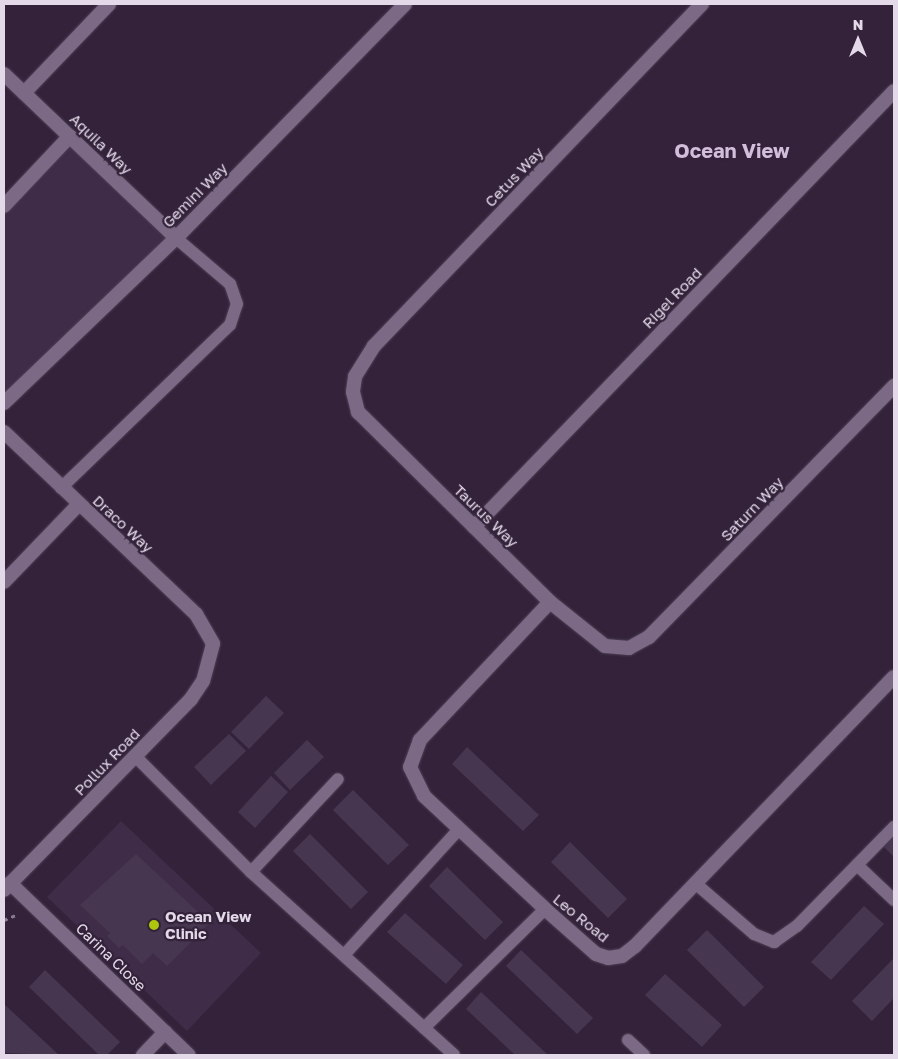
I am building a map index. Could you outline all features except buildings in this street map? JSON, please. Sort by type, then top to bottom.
[{"type":"street","points":[[24,93],[109,4]]},
{"type":"street","name":"Gemini Way","points":[[4,404],[176,238],[406,4]]},
{"type":"street","name":"Cetus Way","points":[[355,377],[374,346],[702,4]]},
{"type":"street","name":"Aquila Way","points":[[4,74],[176,238]]},
{"type":"street","name":"Rigel Road","points":[[474,527],[894,91]]},
{"type":"street","points":[[4,206],[70,136]]},
{"type":"street","name":"Taurus Way","points":[[355,377],[354,402],[366,423],[550,602],[605,646],[629,648]]},
{"type":"street","name":"Saturn Way","points":[[629,648],[649,637],[894,386]]},
{"type":"street","name":"Draco Way","points":[[4,432],[78,505],[196,614],[213,644]]},
{"type":"street","points":[[4,582],[78,505]]},
{"type":"street","name":"Leo Road","points":[[550,602],[412,753],[410,767],[415,784],[459,829],[545,910],[596,954],[622,956],[892,683]]},
{"type":"street","name":"Pollux Road","points":[[7,886],[135,756],[199,687],[213,644]]},
{"type":"street","name":"Carina Close","points":[[7,886],[189,1055]]},
{"type":"street","points":[[143,1055],[165,1032]]},
{"type":"lane","points":[[61,488],[230,325],[238,304],[230,284],[176,238]]},
{"type":"lane","points":[[135,756],[251,872],[345,954],[454,1055]]},
{"type":"lane","points":[[251,872],[338,779]]},
{"type":"lane","points":[[695,883],[754,934],[774,942],[857,866],[894,827]]},
{"type":"lane","points":[[345,954],[459,829]]},
{"type":"lane","points":[[857,866],[894,900]]},
{"type":"lane","points":[[424,1028],[545,910]]},
{"type":"lane","points":[[628,1040],[644,1055]]},
{"type":"shaded area","points":[[70,136],[176,238],[4,403],[4,206]]},
{"type":"shaded area","name":"Ocean View Clinic","points":[[121,821],[261,953],[187,1031],[47,897]]},
{"type":"place","name":"Ocean View Clinic","points":[[154,925]]},
{"type":"district","name":"Ocean View","points":[[732,150]]}]
